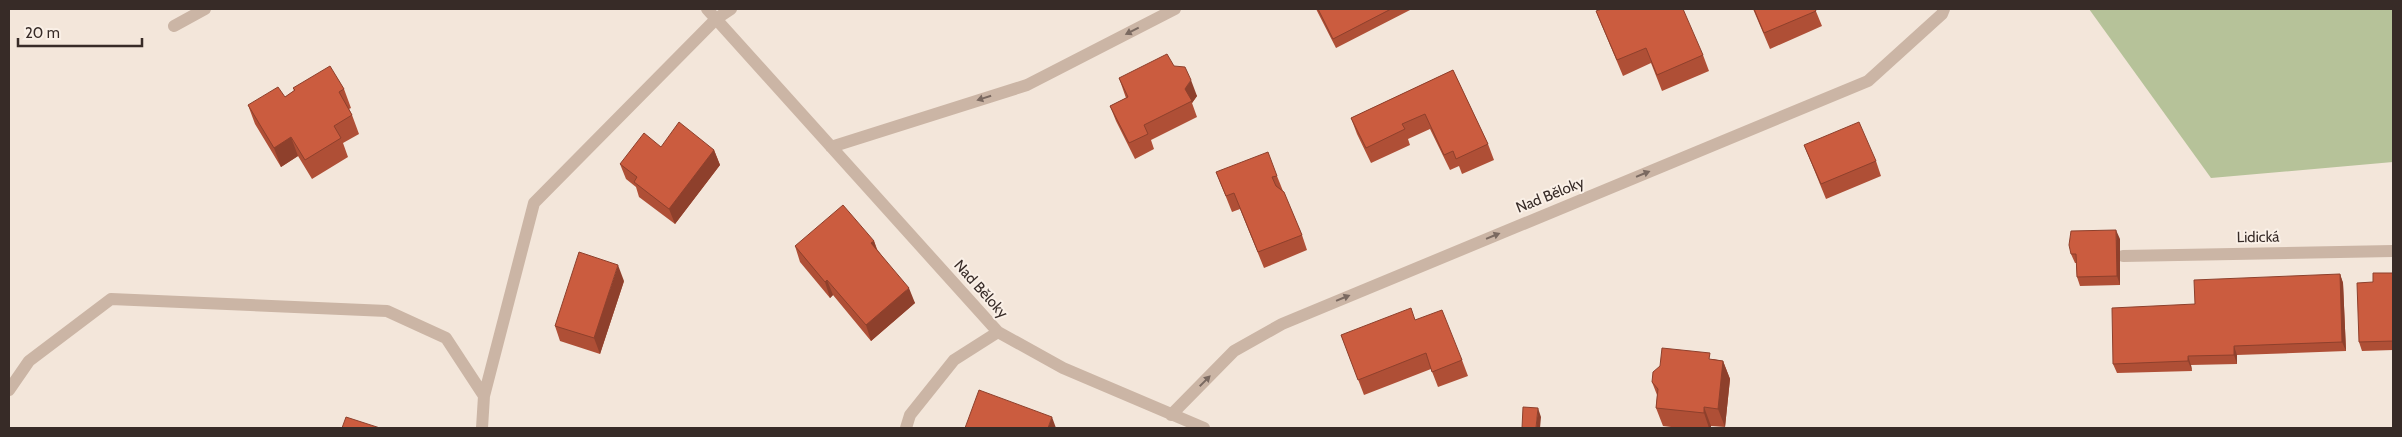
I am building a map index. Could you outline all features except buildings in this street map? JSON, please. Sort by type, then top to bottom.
[{"type":"street","points":[[174,26],[205,9]]},
{"type":"street","name":"Nad Běloky","points":[[707,9],[998,332],[1064,368],[1204,428]]},
{"type":"street","points":[[482,428],[484,396],[534,202],[716,19],[731,9]]},
{"type":"street","points":[[831,147],[1027,85],[1175,9]]},
{"type":"street","name":"Nad Běloky","points":[[1171,415],[1234,351],[1282,324],[1868,81],[1942,14],[1944,9]]},
{"type":"street","name":"Lidická","points":[[2123,256],[2393,251]]},
{"type":"street","points":[[9,390],[29,361],[111,300],[387,311],[446,338],[484,396]]},
{"type":"street","points":[[906,428],[910,415],[954,360],[998,332]]},
{"type":"green space","points":[[2089,9],[2393,9],[2393,162],[2211,178]]}]
